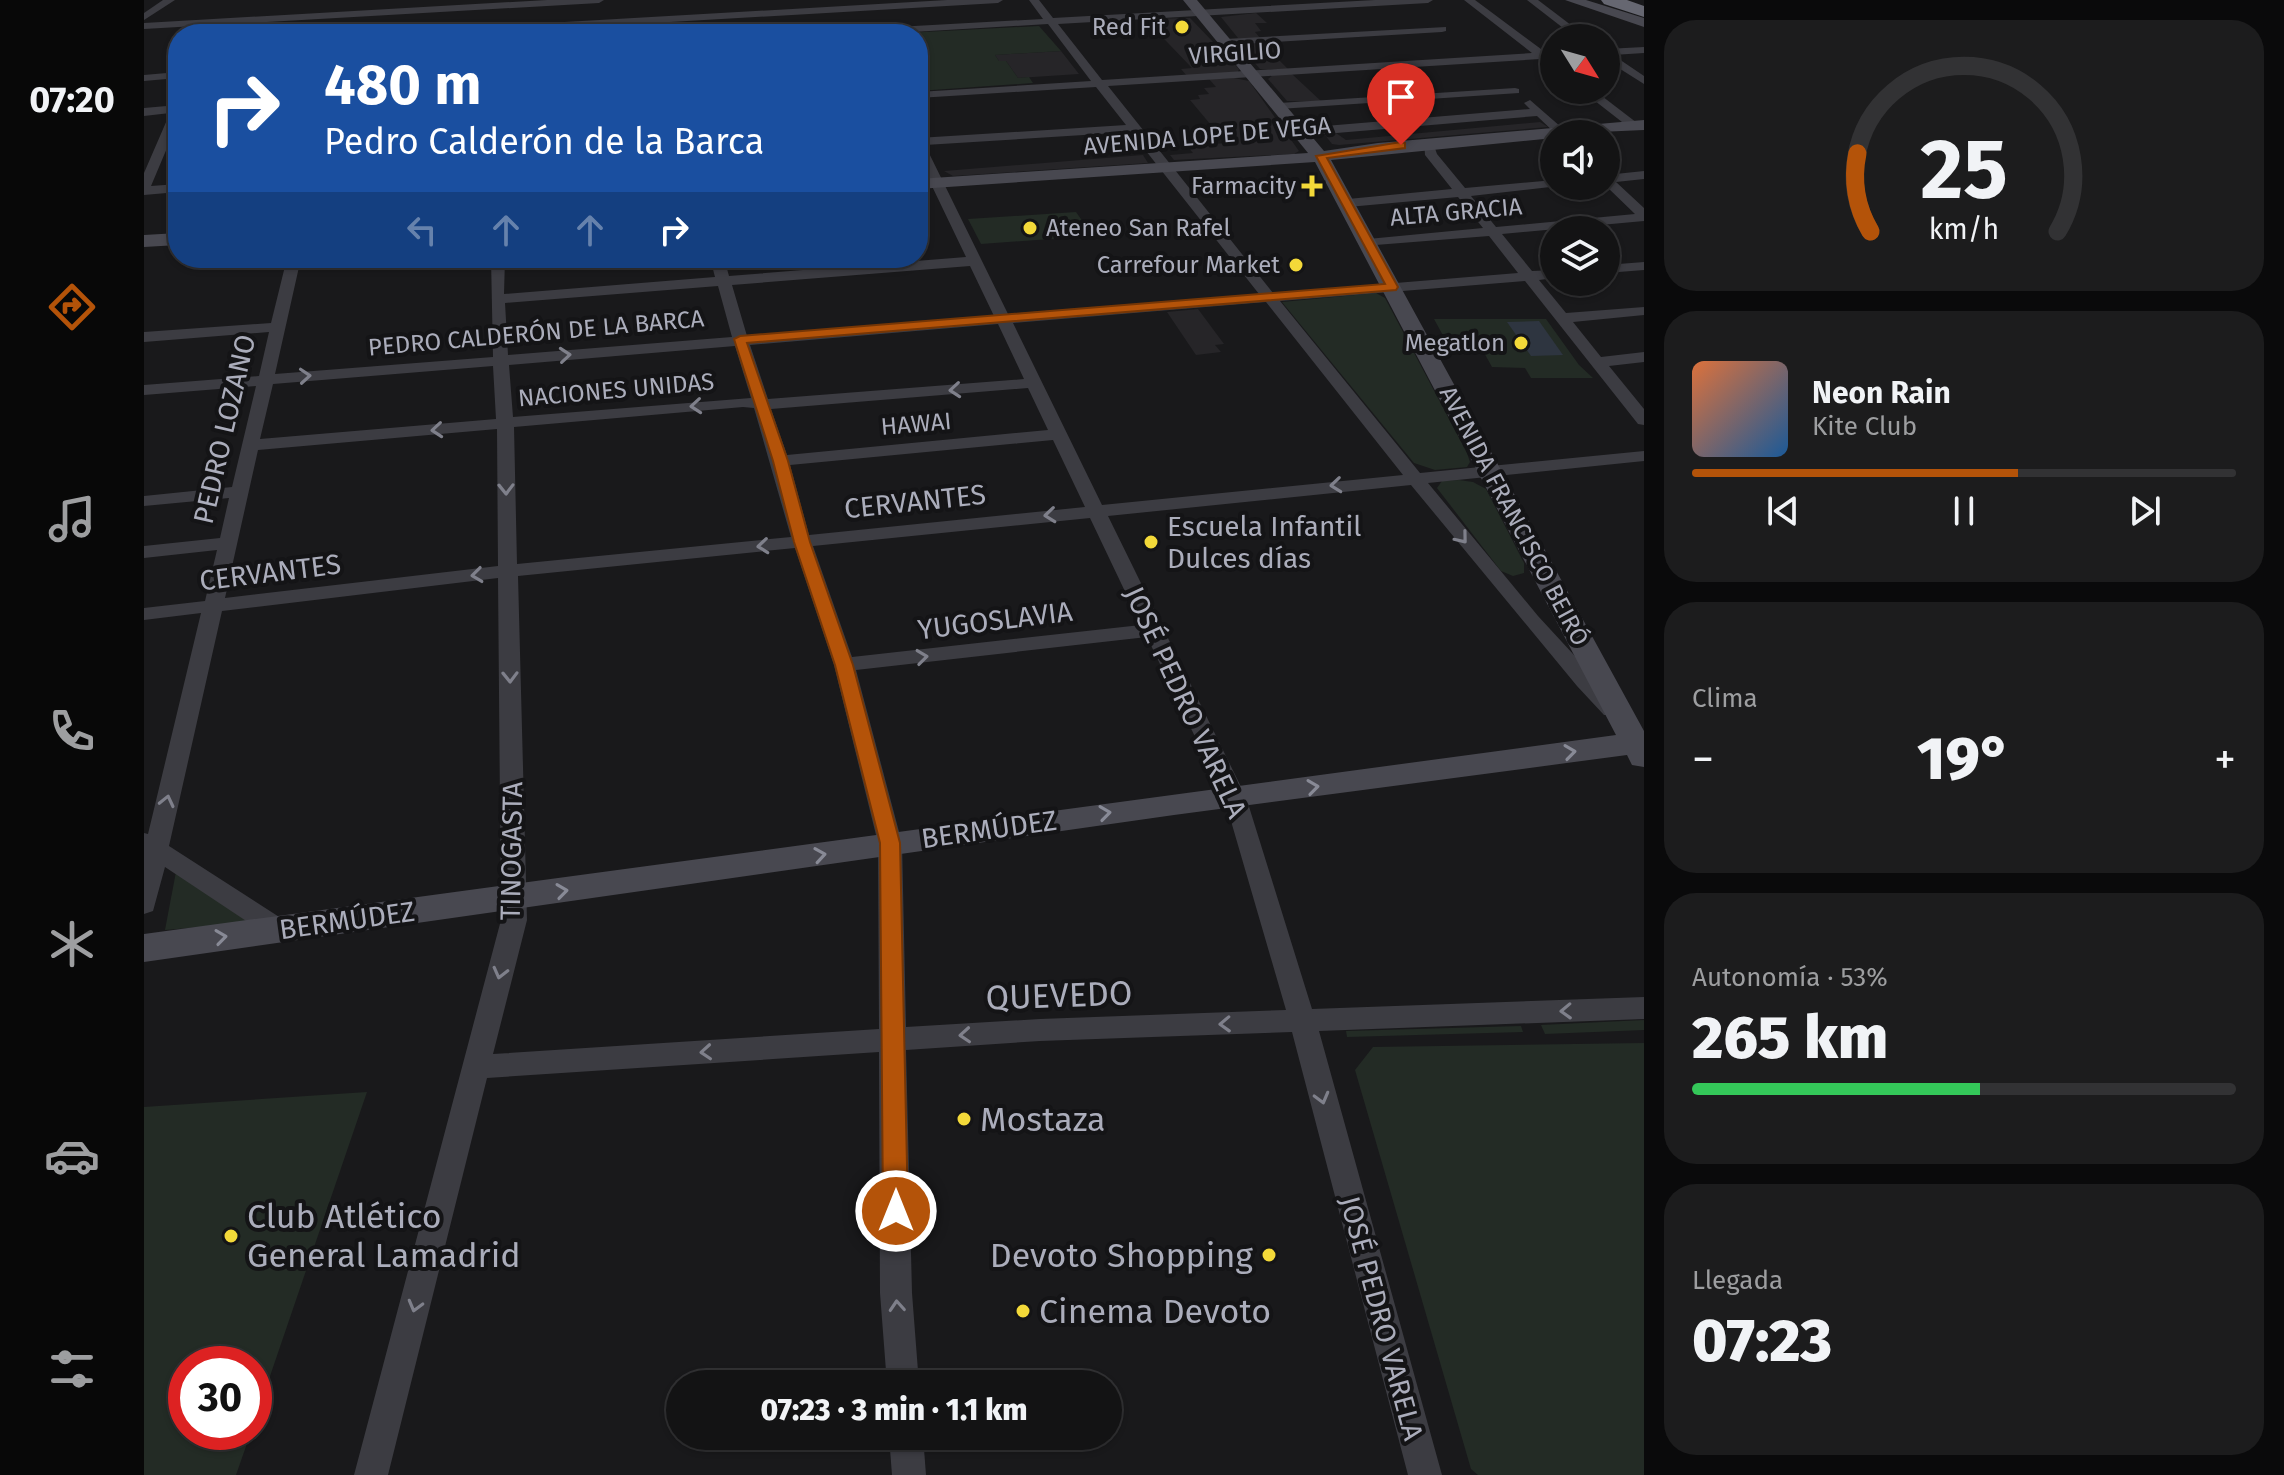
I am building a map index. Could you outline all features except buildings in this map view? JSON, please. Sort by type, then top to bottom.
[{"type":"highway","points":[[1610,0],[1644,12]]},
{"type":"highway","points":[[1624,0],[1644,6]]},
{"type":"main road","name":"AVENIDA FRANCISCO BEIRÓ","points":[[1190,0],[1321,156],[1637,742]]},
{"type":"main road","points":[[1572,0],[1644,23]]},
{"type":"main road","name":"AVENIDA LOPE DE VEGA","points":[[928,184],[1321,156],[1428,143],[1540,135]]},
{"type":"main road","points":[[144,241],[168,240]]},
{"type":"main road","name":"BERMÚDEZ","points":[[144,948],[1637,742]]},
{"type":"street","points":[[347,19],[350,0]]},
{"type":"street","points":[[180,24],[347,19],[432,5],[599,0]]},
{"type":"street","points":[[581,24],[668,15],[850,4],[998,0]]},
{"type":"street","points":[[1034,0],[1414,477],[1564,661],[1637,742]]},
{"type":"street","points":[[928,29],[1428,0]]},
{"type":"street","points":[[1469,0],[1540,50]]},
{"type":"street","points":[[1532,0],[1564,24]]},
{"type":"street","points":[[1407,1],[1419,11]]},
{"type":"street","points":[[144,5],[167,2]]},
{"type":"street","points":[[144,17],[167,2]]},
{"type":"street","points":[[515,24],[517,2]]},
{"type":"street","points":[[850,4],[860,24]]},
{"type":"street","points":[[668,15],[669,24]]},
{"type":"street","points":[[1430,20],[1548,120]]},
{"type":"street","points":[[144,26],[168,25]]},
{"type":"street","points":[[1225,42],[1451,37]]},
{"type":"street","points":[[1620,52],[1644,50]]},
{"type":"street","name":"VIRGILIO","points":[[928,94],[1540,56]]},
{"type":"street","points":[[1620,63],[1644,81]]},
{"type":"street","points":[[144,78],[168,76]]},
{"type":"street","points":[[1279,106],[1515,91]]},
{"type":"street","points":[[1607,104],[1639,126]]},
{"type":"street","points":[[144,112],[168,110]]},
{"type":"street","points":[[1301,132],[1540,112]]},
{"type":"street","points":[[928,146],[1135,128]]},
{"type":"street","points":[[168,132],[144,190],[168,189]]},
{"type":"street","points":[[1428,143],[1431,155],[1460,193],[1644,420]]},
{"type":"street","points":[[144,148],[168,146]]},
{"type":"street","name":"JOSÉ PEDRO VARELA","points":[[928,164],[1235,797],[1303,1022],[1425,1475]]},
{"type":"street","points":[[1620,178],[1644,175]]},
{"type":"street","points":[[1348,203],[1540,185]]},
{"type":"street","points":[[1620,193],[1644,216]]},
{"type":"street","name":"ALTA GRACIA","points":[[1368,243],[1644,216]]},
{"type":"street","points":[[928,264],[974,261]]},
{"type":"street","points":[[1620,268],[1644,266]]},
{"type":"street","name":"PEDRO LOZANO","points":[[144,904],[150,844],[213,607],[292,268]]},
{"type":"street","name":"TINOGASTA","points":[[371,1475],[514,920],[505,424],[498,268]]},
{"type":"street","points":[[721,268],[802,542],[844,665],[890,843],[896,1293],[902,1370]]},
{"type":"street","points":[[497,299],[877,268]]},
{"type":"street","name":"PEDRO CALDERÓN DE LA BARCA","points":[[144,390],[1540,275]]},
{"type":"street","points":[[1562,318],[1644,311]]},
{"type":"street","points":[[144,337],[279,327]]},
{"type":"street","points":[[1597,362],[1644,357]]},
{"type":"street","name":"NACIONES UNIDAS","points":[[252,445],[743,402],[783,405],[1032,383]]},
{"type":"street","name":"HAWAI","points":[[780,461],[1057,434]]},
{"type":"street","name":"CERVANTES","points":[[144,614],[508,571],[1644,456]]},
{"type":"street","points":[[144,501],[240,492]]},
{"type":"street","points":[[144,552],[228,543]]},
{"type":"street","name":"YUGOSLAVIA","points":[[844,665],[1153,630]]},
{"type":"street","points":[[150,844],[278,929]]},
{"type":"street","name":"QUEVEDO","points":[[477,1067],[1040,1030],[1644,1008]]},
{"type":"street","points":[[907,1450],[909,1475]]},
{"type":"shaded area","points":[[1256,13],[1267,23],[1255,23],[1261,31],[1255,32],[1260,38],[1238,38],[1221,17]]},
{"type":"shaded area","points":[[1190,18],[1239,69],[1238,72],[1187,76],[1181,69],[1192,68],[1145,19]]},
{"type":"shaded area","points":[[1039,26],[1061,51],[995,55],[999,61],[1006,61],[1018,78],[1029,77],[1033,83],[928,90],[928,32]]},
{"type":"shaded area","points":[[1269,41],[1278,50],[1275,51],[1278,54],[1274,55],[1289,70],[1260,69],[1239,45]]},
{"type":"shaded area","points":[[1061,51],[1079,74],[1018,78],[1006,61],[999,61],[995,55]]},
{"type":"shaded area","points":[[1292,74],[1322,102],[1287,101],[1268,79],[1273,75]]},
{"type":"shaded area","points":[[1209,79],[1249,81],[1299,151],[1294,154],[1174,160],[1170,155],[1193,153],[1187,146],[1226,143],[1190,100],[1209,94],[1204,88],[1216,87]]},
{"type":"shaded area","points":[[1540,122],[1540,128],[1339,145],[1332,144],[1325,135],[1336,133],[1346,140]]},
{"type":"shaded area","points":[[1143,155],[1148,163],[953,176],[944,171]]},
{"type":"shaded area","name":"Ateneo San Rafel","points":[[1076,212],[1093,236],[981,244],[968,219]]},
{"type":"shaded area","points":[[1376,293],[1385,298],[1467,453],[1470,462],[1467,467],[1435,470],[1414,463],[1282,302]]},
{"type":"shaded area","points":[[1198,309],[1224,344],[1215,345],[1221,352],[1196,355],[1167,312]]},
{"type":"shaded area","name":"Megatlon","points":[[1434,319],[1546,319],[1579,365],[1593,378],[1531,378],[1525,368],[1492,367],[1477,340],[1446,341]]},
{"type":"shaded area","points":[[1539,321],[1563,355],[1531,356],[1507,322]]},
{"type":"shaded area","points":[[1442,481],[1473,482],[1486,489],[1524,563],[1524,573],[1513,576],[1501,571],[1437,488]]},
{"type":"shaded area","points":[[178,861],[249,923],[165,930]]},
{"type":"shaded area","points":[[1644,1020],[1644,1030],[1545,1034],[1541,1025]]},
{"type":"shaded area","points":[[1521,1026],[1523,1032],[1347,1037],[1346,1031]]},
{"type":"shaded area","points":[[1644,1043],[1644,1475],[1478,1475],[1471,1469],[1355,1070],[1373,1047]]},
{"type":"shaded area","name":"Club Atlético General Lamadrid","points":[[367,1092],[272,1370],[272,1346],[168,1346],[168,1450],[245,1450],[236,1475],[144,1475],[144,1107]]},
{"type":"place","name":"Red Fit","points":[[1182,27]]},
{"type":"place","name":"Farmacity","points":[[1312,186]]},
{"type":"place","name":"Ateneo San Rafel","points":[[1030,228]]},
{"type":"place","name":"Carrefour Market","points":[[1296,265]]},
{"type":"place","name":"Megatlon","points":[[1521,343]]},
{"type":"place","name":"Escuela Infantil Dulces días","points":[[1151,542]]},
{"type":"place","name":"Mostaza","points":[[964,1119]]},
{"type":"place","name":"Club Atlético General Lamadrid","points":[[231,1236]]},
{"type":"place","name":"Devoto Shopping","points":[[1269,1255]]},
{"type":"place","name":"Cinema Devoto","points":[[1023,1311]]},
{"type":"route","points":[[896,1211],[890,843],[844,665],[802,542],[763,403],[740,339],[1392,287],[1321,156],[1401,145]]}]
